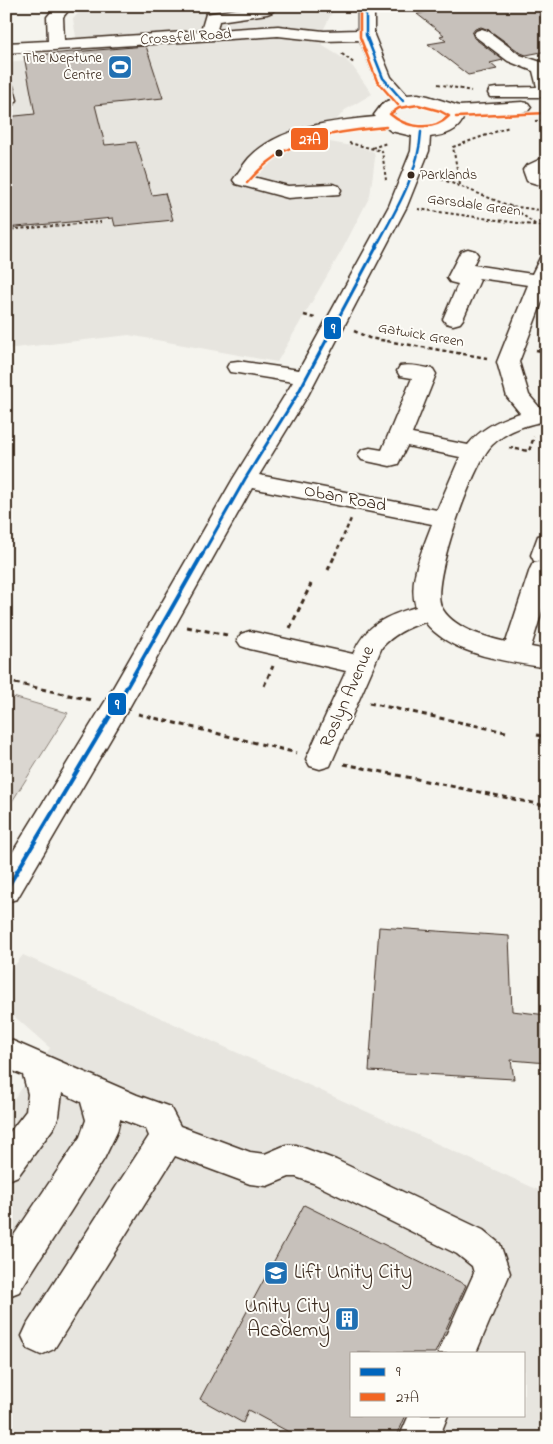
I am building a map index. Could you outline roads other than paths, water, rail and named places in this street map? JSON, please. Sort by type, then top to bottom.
[{"type":"street","points":[[56,45],[55,17],[64,6]]},
{"type":"street","points":[[366,6],[366,35],[383,78],[403,101]]},
{"type":"street","points":[[208,35],[212,17],[267,9]]},
{"type":"street","name":"Crossfell Road","points":[[6,48],[278,31],[324,36],[366,35]]},
{"type":"street","points":[[482,34],[514,58],[541,68],[547,92],[496,93]]},
{"type":"street","points":[[456,112],[456,120],[442,130],[421,132],[405,131],[391,126],[385,121],[383,115],[385,109],[392,104],[403,101],[431,101],[440,103],[456,112],[547,107]]},
{"type":"street","points":[[332,190],[288,192],[242,180],[257,160],[292,139],[344,126],[385,121]]},
{"type":"street","points":[[6,890],[116,706],[245,479],[306,378],[398,206],[420,151],[421,132]]},
{"type":"street","points":[[547,161],[532,170],[533,177],[547,182]]},
{"type":"street","points":[[453,319],[470,280],[457,278],[465,262],[543,272],[508,362],[518,398],[541,415]]},
{"type":"street","points":[[238,367],[306,378]]},
{"type":"street","points":[[370,455],[390,459],[425,374],[408,371]]},
{"type":"street","points":[[541,415],[498,430],[481,443],[474,453],[446,519],[426,581],[424,594],[430,612],[446,627],[466,639],[488,647],[547,659]]},
{"type":"street","points":[[399,438],[474,453]]},
{"type":"street","name":"Oban Road","points":[[245,479],[446,519]]},
{"type":"street","points":[[516,653],[544,555]]},
{"type":"street","name":"Roslyn Avenue","points":[[320,759],[371,643],[382,631],[397,622],[430,612]]},
{"type":"street","points":[[250,640],[362,665]]},
{"type":"street","points":[[6,1052],[158,1118],[168,1136],[250,1168],[267,1170],[286,1161],[296,1161],[324,1171],[470,1242],[487,1256],[492,1274],[457,1352]]},
{"type":"street","points":[[6,1165],[42,1116],[45,1094],[37,1066]]},
{"type":"street","points":[[6,1280],[103,1128],[102,1109],[93,1091]]},
{"type":"street","points":[[41,1336],[168,1136]]},
{"type":"street","points":[[419,1438],[429,1416]]},
{"type":"place","name":"The Neptune Centre","points":[[120,67]]},
{"type":"place","name":"Parklands","points":[[411,175]]},
{"type":"place","name":"Lift Unity City","points":[[276,1273]]},
{"type":"place","name":"Unity City Academy","points":[[347,1319]]}]
